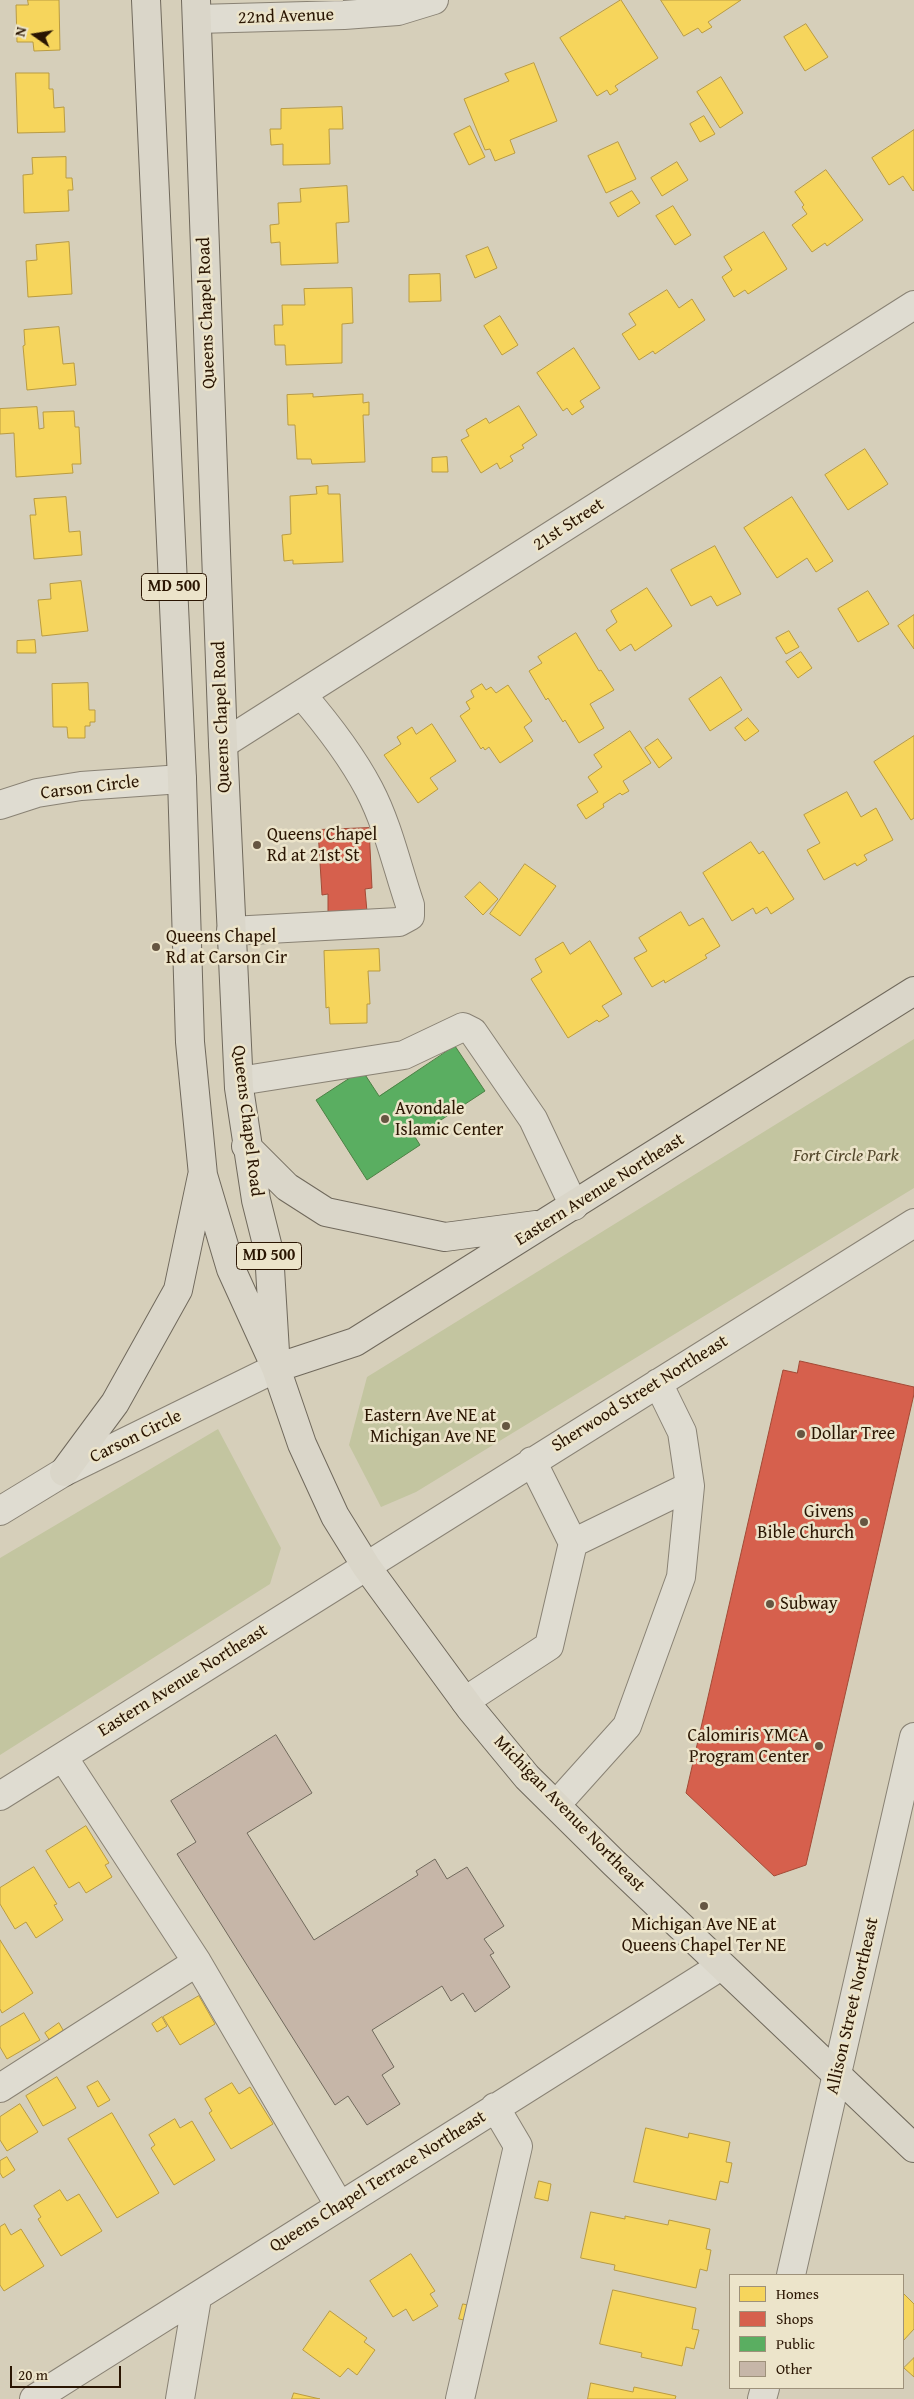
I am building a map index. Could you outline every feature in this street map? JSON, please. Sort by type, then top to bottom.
[{"type":"main road","name":"MD 500","points":[[146,0],[182,779],[190,1042],[203,1174],[231,1269],[276,1368]]},
{"type":"main road","name":"Queens Chapel Road","points":[[196,10],[223,744],[239,1081],[246,1146],[256,1200],[269,1252],[276,1368]]},
{"type":"main road","name":"Eastern Avenue Northeast","points":[[276,1368],[354,1342],[574,1206],[914,991]]},
{"type":"main road","points":[[246,1146],[287,1187],[326,1212],[445,1237],[545,1224]]},
{"type":"main road","points":[[64,1472],[115,1403],[178,1290],[203,1174]]},
{"type":"main road","name":"Michigan Avenue Northeast","points":[[276,1368],[302,1444],[327,1499],[366,1566],[465,1701],[527,1776],[556,1806],[721,1966],[914,2148]]},
{"type":"street","name":"22nd Avenue","points":[[196,10],[344,15],[398,11],[434,0]]},
{"type":"street","name":"21st Street","points":[[223,744],[914,305]]},
{"type":"street","points":[[231,931],[399,922],[410,916],[410,906],[380,815],[369,788],[329,726],[302,695]]},
{"type":"street","name":"Carson Circle","points":[[0,805],[37,793],[81,786],[182,779]]},
{"type":"street","points":[[239,1081],[404,1056],[463,1027],[473,1032],[532,1119],[574,1206]]},
{"type":"street","name":"Sherwood Street Northeast","points":[[366,1566],[914,1223]]},
{"type":"street","name":"Carson Circle","points":[[0,1511],[64,1472],[276,1368]]},
{"type":"street","points":[[556,1806],[627,1726],[681,1577],[690,1486],[682,1432],[658,1383]]},
{"type":"street","points":[[465,1701],[549,1646],[573,1543],[532,1461]]},
{"type":"street","points":[[573,1543],[690,1486]]},
{"type":"street","name":"Eastern Avenue Northeast","points":[[0,1796],[366,1566]]},
{"type":"street","name":"Allison Street Northeast","points":[[791,2274],[837,2075],[906,1813],[914,1737]]},
{"type":"street","points":[[63,1757],[197,1962],[340,2205]]},
{"type":"street","points":[[0,2088],[197,1962]]},
{"type":"street","name":"Queens Chapel Terrace Northeast","points":[[34,2399],[721,1966]]},
{"type":"street","points":[[460,2399],[518,2146],[495,2107]]},
{"type":"street","points":[[180,2399],[197,2298]]},
{"type":"green space","name":"Fort Circle Park","points":[[914,1039],[914,1188],[416,1492],[381,1507],[349,1445],[367,1377]]},
{"type":"green space","points":[[218,1429],[281,1548],[270,1584],[0,1755],[0,1558]]},
{"type":"building: Homes","points":[[28,0],[59,0],[60,50],[34,51],[33,42],[17,42],[16,5],[28,5]]},
{"type":"building: Homes","points":[[621,0],[658,58],[615,86],[618,90],[610,95],[607,90],[597,96],[560,38]]},
{"type":"building: Homes","points":[[661,0],[741,0],[708,22],[712,27],[702,33],[698,28],[684,36]]},
{"type":"building: Homes","points":[[806,24],[828,57],[805,71],[784,37]]},
{"type":"building: Homes","points":[[534,63],[557,121],[510,140],[515,153],[495,161],[490,149],[485,150],[464,99],[509,81],[505,74]]},
{"type":"building: Homes","points":[[16,73],[49,73],[49,89],[53,89],[54,108],[64,107],[65,132],[18,133]]},
{"type":"building: Homes","points":[[721,77],[743,113],[720,128],[697,92]]},
{"type":"building: Homes","points":[[342,107],[343,129],[329,129],[330,164],[283,165],[283,144],[271,145],[270,129],[281,129],[281,109]]},
{"type":"building: Homes","points":[[704,116],[715,134],[700,142],[690,124]]},
{"type":"building: Homes","points":[[470,126],[485,157],[469,165],[454,134]]},
{"type":"building: Homes","points":[[914,130],[913,191],[903,176],[889,185],[872,158]]},
{"type":"building: Homes","points":[[618,142],[636,179],[606,193],[588,156]]},
{"type":"building: Homes","points":[[66,157],[66,178],[72,178],[73,190],[68,190],[69,211],[24,213],[23,175],[33,174],[32,158]]},
{"type":"building: Homes","points":[[677,162],[688,180],[662,196],[651,178]]},
{"type":"building: Homes","points":[[826,170],[863,220],[827,246],[825,243],[812,252],[792,225],[807,214],[802,207],[804,205],[795,192]]},
{"type":"building: Homes","points":[[347,186],[349,222],[336,223],[338,263],[281,265],[280,242],[271,243],[270,225],[279,224],[278,203],[301,202],[300,189]]},
{"type":"building: Homes","points":[[632,191],[640,203],[618,217],[610,203]]},
{"type":"building: Homes","points":[[673,206],[691,235],[675,245],[656,216]]},
{"type":"building: Homes","points":[[764,232],[787,269],[748,294],[745,290],[734,297],[722,277],[732,270],[724,257]]},
{"type":"building: Homes","points":[[69,242],[72,294],[28,297],[26,261],[37,260],[36,245]]},
{"type":"building: Homes","points":[[488,247],[497,268],[475,278],[466,256]]},
{"type":"building: Homes","points":[[440,274],[441,301],[409,302],[409,275]]},
{"type":"building: Homes","points":[[352,288],[353,323],[342,324],[342,363],[286,365],[285,345],[275,345],[274,325],[283,325],[282,305],[305,305],[304,289]]},
{"type":"building: Homes","points":[[667,290],[679,308],[692,299],[705,320],[655,354],[653,351],[639,360],[622,334],[636,325],[629,314]]},
{"type":"building: Homes","points":[[500,316],[518,345],[502,355],[484,326]]},
{"type":"building: Homes","points":[[59,327],[63,364],[74,363],[76,385],[27,390],[23,346],[25,345],[24,330]]},
{"type":"building: Homes","points":[[574,348],[600,388],[580,401],[584,407],[572,415],[567,408],[563,411],[537,373]]},
{"type":"building: Homes","points":[[313,394],[313,397],[363,394],[363,403],[369,402],[369,415],[363,415],[365,462],[312,464],[311,459],[297,459],[295,425],[288,425],[287,395]]},
{"type":"building: Homes","points":[[519,406],[537,435],[522,445],[524,448],[510,456],[513,461],[500,469],[497,463],[481,473],[461,440],[469,436],[466,430],[486,418],[489,423]]},
{"type":"building: Homes","points":[[37,407],[39,429],[44,428],[43,412],[74,411],[75,427],[79,427],[81,464],[72,464],[73,473],[16,477],[14,433],[0,434],[0,409]]},
{"type":"building: Homes","points":[[865,449],[888,484],[848,510],[825,475]]},
{"type":"building: Homes","points":[[447,457],[448,472],[432,472],[432,458]]},
{"type":"building: Homes","points":[[328,486],[328,494],[340,494],[343,562],[293,564],[293,560],[284,561],[282,535],[291,534],[290,496],[317,494],[316,487]]},
{"type":"building: Homes","points":[[66,497],[69,532],[80,531],[82,555],[34,559],[30,515],[36,515],[34,499]]},
{"type":"building: Homes","points":[[792,497],[833,561],[816,572],[807,558],[777,578],[744,528]]},
{"type":"building: Homes","points":[[715,546],[741,594],[717,606],[711,596],[691,606],[671,570]]},
{"type":"building: Homes","points":[[81,581],[88,631],[42,636],[38,600],[51,599],[50,584]]},
{"type":"building: Homes","points":[[647,588],[672,626],[635,651],[631,644],[620,651],[606,630],[617,622],[611,611]]},
{"type":"building: Homes","points":[[868,591],[889,624],[858,642],[838,609]]},
{"type":"building: Homes","points":[[914,615],[914,649],[898,626]]},
{"type":"building: Homes","points":[[789,631],[799,647],[786,654],[776,638]]},
{"type":"building: Homes","points":[[576,633],[599,671],[601,670],[614,690],[590,704],[604,728],[579,743],[565,720],[563,722],[548,698],[546,700],[529,671],[542,663],[538,657]]},
{"type":"building: Homes","points":[[35,640],[36,653],[17,653],[17,641]]},
{"type":"building: Homes","points":[[801,652],[812,668],[798,678],[786,662]]},
{"type":"building: Homes","points":[[721,677],[742,710],[710,731],[689,699]]},
{"type":"building: Homes","points":[[88,683],[89,710],[95,710],[95,722],[90,722],[90,726],[85,726],[85,738],[68,738],[67,727],[53,727],[52,684]]},
{"type":"building: Homes","points":[[482,684],[486,690],[491,687],[496,693],[508,685],[532,721],[524,727],[533,741],[500,763],[489,747],[485,750],[483,747],[481,749],[460,716],[470,709],[466,702],[474,697],[471,691]]},
{"type":"building: Homes","points":[[748,718],[759,731],[745,741],[735,728]]},
{"type":"building: Homes","points":[[432,724],[456,761],[430,778],[438,789],[418,803],[384,755],[401,744],[397,737],[412,727],[416,734]]},
{"type":"building: Homes","points":[[630,731],[651,763],[623,781],[629,791],[622,795],[620,793],[603,804],[604,807],[586,819],[577,805],[598,792],[588,777],[602,767],[594,755]]},
{"type":"building: Homes","points":[[914,736],[914,818],[911,820],[874,762]]},
{"type":"building: Homes","points":[[658,739],[672,758],[659,768],[645,748]]},
{"type":"building: Homes","points":[[847,792],[861,817],[876,808],[893,840],[864,855],[867,860],[857,866],[855,863],[824,880],[807,850],[820,843],[804,815]]},
{"type":"building: Homes","points":[[751,842],[759,854],[763,851],[794,899],[771,914],[767,907],[756,914],[753,908],[732,921],[703,873]]},
{"type":"building: Homes","points":[[525,864],[556,886],[520,936],[490,914]]},
{"type":"building: Homes","points":[[480,882],[498,899],[483,915],[465,897]]},
{"type":"building: Homes","points":[[681,912],[689,926],[703,918],[720,946],[705,955],[707,958],[665,983],[664,980],[652,987],[634,958],[647,951],[639,938]]},
{"type":"building: Homes","points":[[590,941],[622,994],[602,1006],[609,1016],[599,1022],[597,1020],[568,1038],[531,979],[542,972],[535,959],[563,942],[570,954]]},
{"type":"building: Homes","points":[[379,949],[380,971],[368,971],[370,1004],[367,1004],[367,1023],[330,1024],[329,1007],[326,1008],[324,951]]},
{"type":"building: Homes","points":[[86,1826],[109,1863],[105,1865],[112,1877],[86,1893],[79,1882],[69,1888],[46,1851]]},
{"type":"building: Homes","points":[[34,1867],[57,1904],[54,1905],[63,1920],[36,1938],[26,1922],[15,1929],[0,1904],[0,1888]]},
{"type":"building: Homes","points":[[0,1940],[33,1993],[2,2013],[0,2009]]},
{"type":"building: Homes","points":[[199,1996],[215,2024],[180,2045],[163,2017]]},
{"type":"building: Homes","points":[[24,2013],[40,2040],[7,2059],[0,2047],[0,2027]]},
{"type":"building: Homes","points":[[162,2017],[167,2026],[157,2032],[152,2024]]},
{"type":"building: Homes","points":[[59,2023],[66,2035],[52,2044],[45,2033]]},
{"type":"building: Homes","points":[[57,2077],[76,2108],[43,2126],[26,2096]]},
{"type":"building: Homes","points":[[98,2081],[110,2100],[98,2107],[87,2087]]},
{"type":"building: Homes","points":[[232,2083],[239,2094],[250,2087],[273,2124],[231,2149],[209,2113],[212,2111],[205,2099]]},
{"type":"building: Homes","points":[[20,2104],[38,2132],[7,2151],[0,2140],[0,2117]]},
{"type":"building: Homes","points":[[112,2113],[159,2193],[117,2218],[68,2139]]},
{"type":"building: Homes","points":[[175,2119],[180,2128],[192,2121],[215,2160],[174,2185],[151,2148],[155,2145],[149,2135]]},
{"type":"building: Homes","points":[[646,2128],[688,2138],[689,2133],[730,2142],[726,2162],[732,2163],[728,2183],[720,2181],[716,2200],[634,2182]]},
{"type":"building: Homes","points":[[7,2157],[15,2170],[3,2178],[0,2173],[0,2161]]},
{"type":"building: Homes","points":[[539,2181],[551,2184],[548,2201],[535,2198]]},
{"type":"building: Homes","points":[[60,2190],[67,2201],[79,2194],[102,2231],[61,2256],[38,2219],[41,2217],[34,2206]]},
{"type":"building: Homes","points":[[591,2212],[625,2219],[625,2216],[668,2225],[669,2220],[710,2229],[706,2249],[711,2250],[707,2271],[700,2269],[696,2288],[614,2270],[615,2265],[581,2258]]},
{"type":"building: Homes","points":[[5,2224],[11,2235],[21,2229],[44,2266],[4,2291],[0,2285],[0,2227]]},
{"type":"building: Homes","points":[[411,2254],[435,2291],[430,2294],[438,2306],[413,2321],[406,2309],[393,2317],[370,2281]]},
{"type":"building: Homes","points":[[613,2290],[696,2308],[692,2329],[699,2330],[694,2349],[686,2347],[682,2366],[641,2357],[642,2353],[600,2344]]},
{"type":"building: Homes","points":[[904,2294],[914,2304],[914,2329],[904,2340]]},
{"type":"building: Homes","points":[[463,2304],[472,2306],[469,2321],[459,2319]]},
{"type":"building: Homes","points":[[330,2311],[367,2338],[364,2342],[375,2350],[357,2375],[348,2368],[340,2377],[303,2350]]},
{"type":"building: Homes","points":[[914,2358],[914,2377],[904,2368]]},
{"type":"building: Homes","points":[[591,2383],[633,2392],[634,2387],[676,2396],[675,2399],[588,2399]]},
{"type":"building: Homes","points":[[294,2393],[320,2399],[292,2399]]},
{"type":"building: Shops","points":[[369,828],[372,888],[365,889],[367,912],[328,914],[328,894],[322,895],[318,830]]},
{"type":"building: Shops","points":[[800,1361],[914,1387],[914,1394],[806,1865],[774,1876],[686,1793],[783,1370],[797,1373]]},
{"type":"building: Public","name":"Avondale Islamic Center","points":[[455,1046],[485,1091],[415,1137],[420,1145],[367,1180],[316,1100],[362,1070],[379,1096]]},
{"type":"building: Other","points":[[276,1735],[312,1793],[247,1833],[314,1940],[418,1875],[416,1871],[435,1859],[447,1879],[467,1867],[504,1926],[484,1939],[494,1953],[490,1955],[510,1987],[475,2012],[463,1993],[451,2001],[442,1986],[372,2030],[394,2067],[382,2075],[400,2104],[367,2125],[348,2096],[335,2105],[177,1854],[196,1842],[171,1801]]},
{"type":"place","name":"Queens Chapel Rd at 21st St","points":[[257,845]]},
{"type":"place","name":"Queens Chapel Rd at Carson Cir","points":[[156,947]]},
{"type":"place","name":"Avondale Islamic Center","points":[[385,1119]]},
{"type":"place","name":"Eastern Ave NE at Michigan Ave NE","points":[[506,1426]]},
{"type":"place","name":"Dollar Tree","points":[[801,1434]]},
{"type":"place","name":"Givens Bible Church","points":[[864,1522]]},
{"type":"place","name":"Subway","points":[[770,1604]]},
{"type":"place","name":"Calomiris YMCA Program Center","points":[[819,1746]]},
{"type":"place","name":"Michigan Ave NE at Queens Chapel Ter NE","points":[[704,1906]]}]
